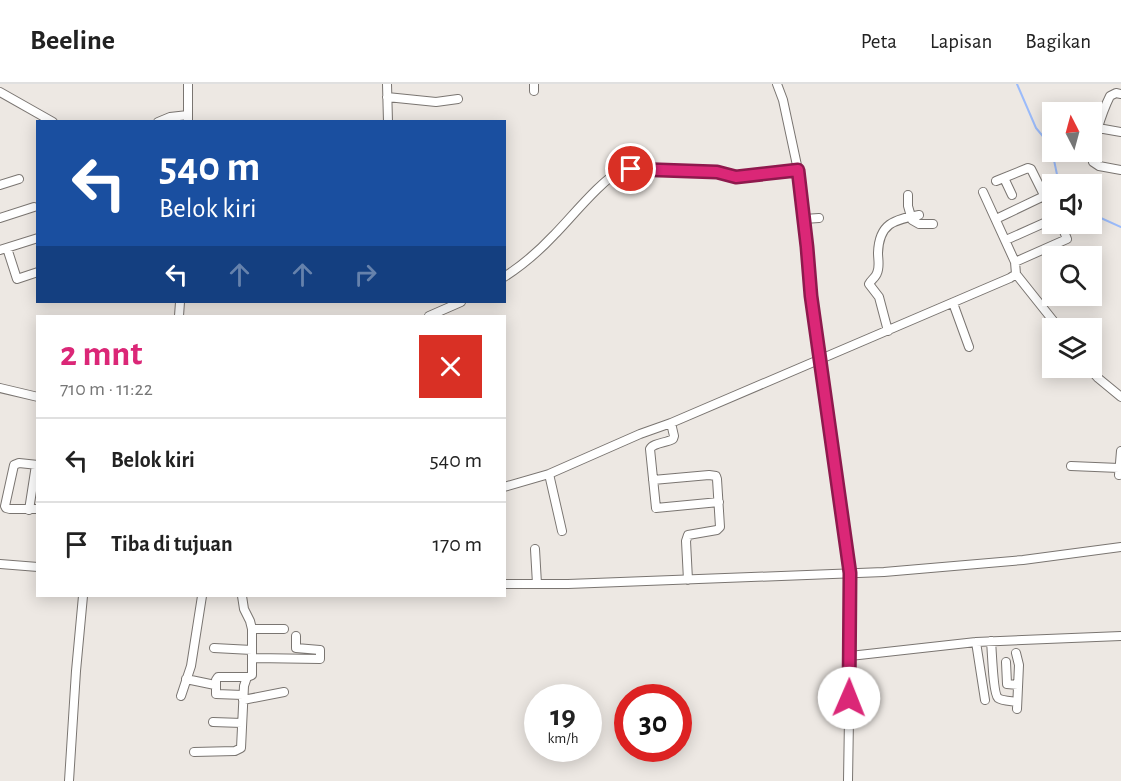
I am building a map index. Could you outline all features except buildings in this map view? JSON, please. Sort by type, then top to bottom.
[{"type":"street","points":[[163,120],[170,117],[188,118],[188,84]]},
{"type":"street","points":[[387,84],[388,120]]},
{"type":"street","points":[[777,84],[783,100],[798,170],[811,296],[850,573],[848,781]]},
{"type":"street","points":[[0,92],[49,120]]},
{"type":"street","points":[[1102,118],[1110,96],[1116,93],[1121,94]]},
{"type":"street","points":[[387,97],[436,102],[458,99]]},
{"type":"street","points":[[1102,130],[1121,132]]},
{"type":"street","points":[[1093,162],[1098,166],[1121,170]]},
{"type":"street","points":[[1012,195],[1000,179],[1028,168],[1031,169],[1042,191]]},
{"type":"street","points":[[506,276],[522,266],[602,186],[623,170],[717,172],[736,177],[798,170]]},
{"type":"street","points":[[0,185],[19,179]]},
{"type":"street","points":[[983,192],[1015,262],[1016,274],[1051,318]]},
{"type":"street","points":[[908,195],[915,222],[933,224]]},
{"type":"street","points":[[996,219],[1042,198]]},
{"type":"street","points":[[0,218],[34,207]]},
{"type":"street","points":[[888,331],[879,297],[869,282],[877,274],[878,248],[883,231],[894,221],[914,216]]},
{"type":"street","points":[[804,219],[819,218]]},
{"type":"street","points":[[1006,240],[1042,223]]},
{"type":"street","points":[[1015,262],[1067,240],[1065,234]]},
{"type":"street","points":[[36,239],[3,249],[17,279],[36,273]]},
{"type":"street","points":[[506,486],[549,474],[888,331],[1016,274]]},
{"type":"street","points":[[431,315],[459,303]]},
{"type":"street","points":[[953,303],[969,347]]},
{"type":"street","points":[[1098,378],[1121,397]]},
{"type":"street","points":[[0,388],[36,397]]},
{"type":"street","points":[[671,423],[673,439],[653,445],[650,449],[656,508],[719,502]]},
{"type":"street","points":[[1071,466],[1119,471],[1121,451]]},
{"type":"street","points":[[36,465],[19,463],[14,465],[6,508],[33,510],[36,476]]},
{"type":"street","points":[[549,474],[562,531]]},
{"type":"street","points":[[653,480],[716,476],[720,529],[689,534],[686,538],[687,580]]},
{"type":"street","points":[[506,584],[760,578],[884,572],[1023,560],[1121,547]]},
{"type":"street","points":[[535,549],[537,584]]},
{"type":"street","points":[[0,564],[36,567]]},
{"type":"street","points":[[69,781],[83,597]]},
{"type":"street","points":[[181,696],[191,666],[202,597]]},
{"type":"street","points":[[242,597],[252,629],[252,675],[218,677],[215,685],[216,694],[243,698],[284,692]]},
{"type":"street","points":[[252,629],[284,629]]},
{"type":"street","points":[[296,636],[296,659]]},
{"type":"street","points":[[850,656],[976,642],[1121,636]]},
{"type":"street","points":[[991,641],[997,696],[1017,705],[1019,665],[1016,653]]},
{"type":"street","points":[[976,642],[984,700]]},
{"type":"street","points":[[214,648],[296,659],[320,659],[320,650],[296,648]]},
{"type":"street","points":[[1006,662],[1007,684],[1018,685]]},
{"type":"street","points":[[194,752],[240,750],[244,686],[247,677]]},
{"type":"street","points":[[186,679],[215,685]]},
{"type":"street","points":[[213,722],[242,723]]},
{"type":"waterway","points":[[1017,84],[1036,128],[1051,146],[1057,174]]},
{"type":"waterway","points":[[1102,218],[1121,227]]},
{"type":"route","points":[[631,169],[717,172],[736,177],[798,170],[811,296],[850,573],[849,698]]}]
